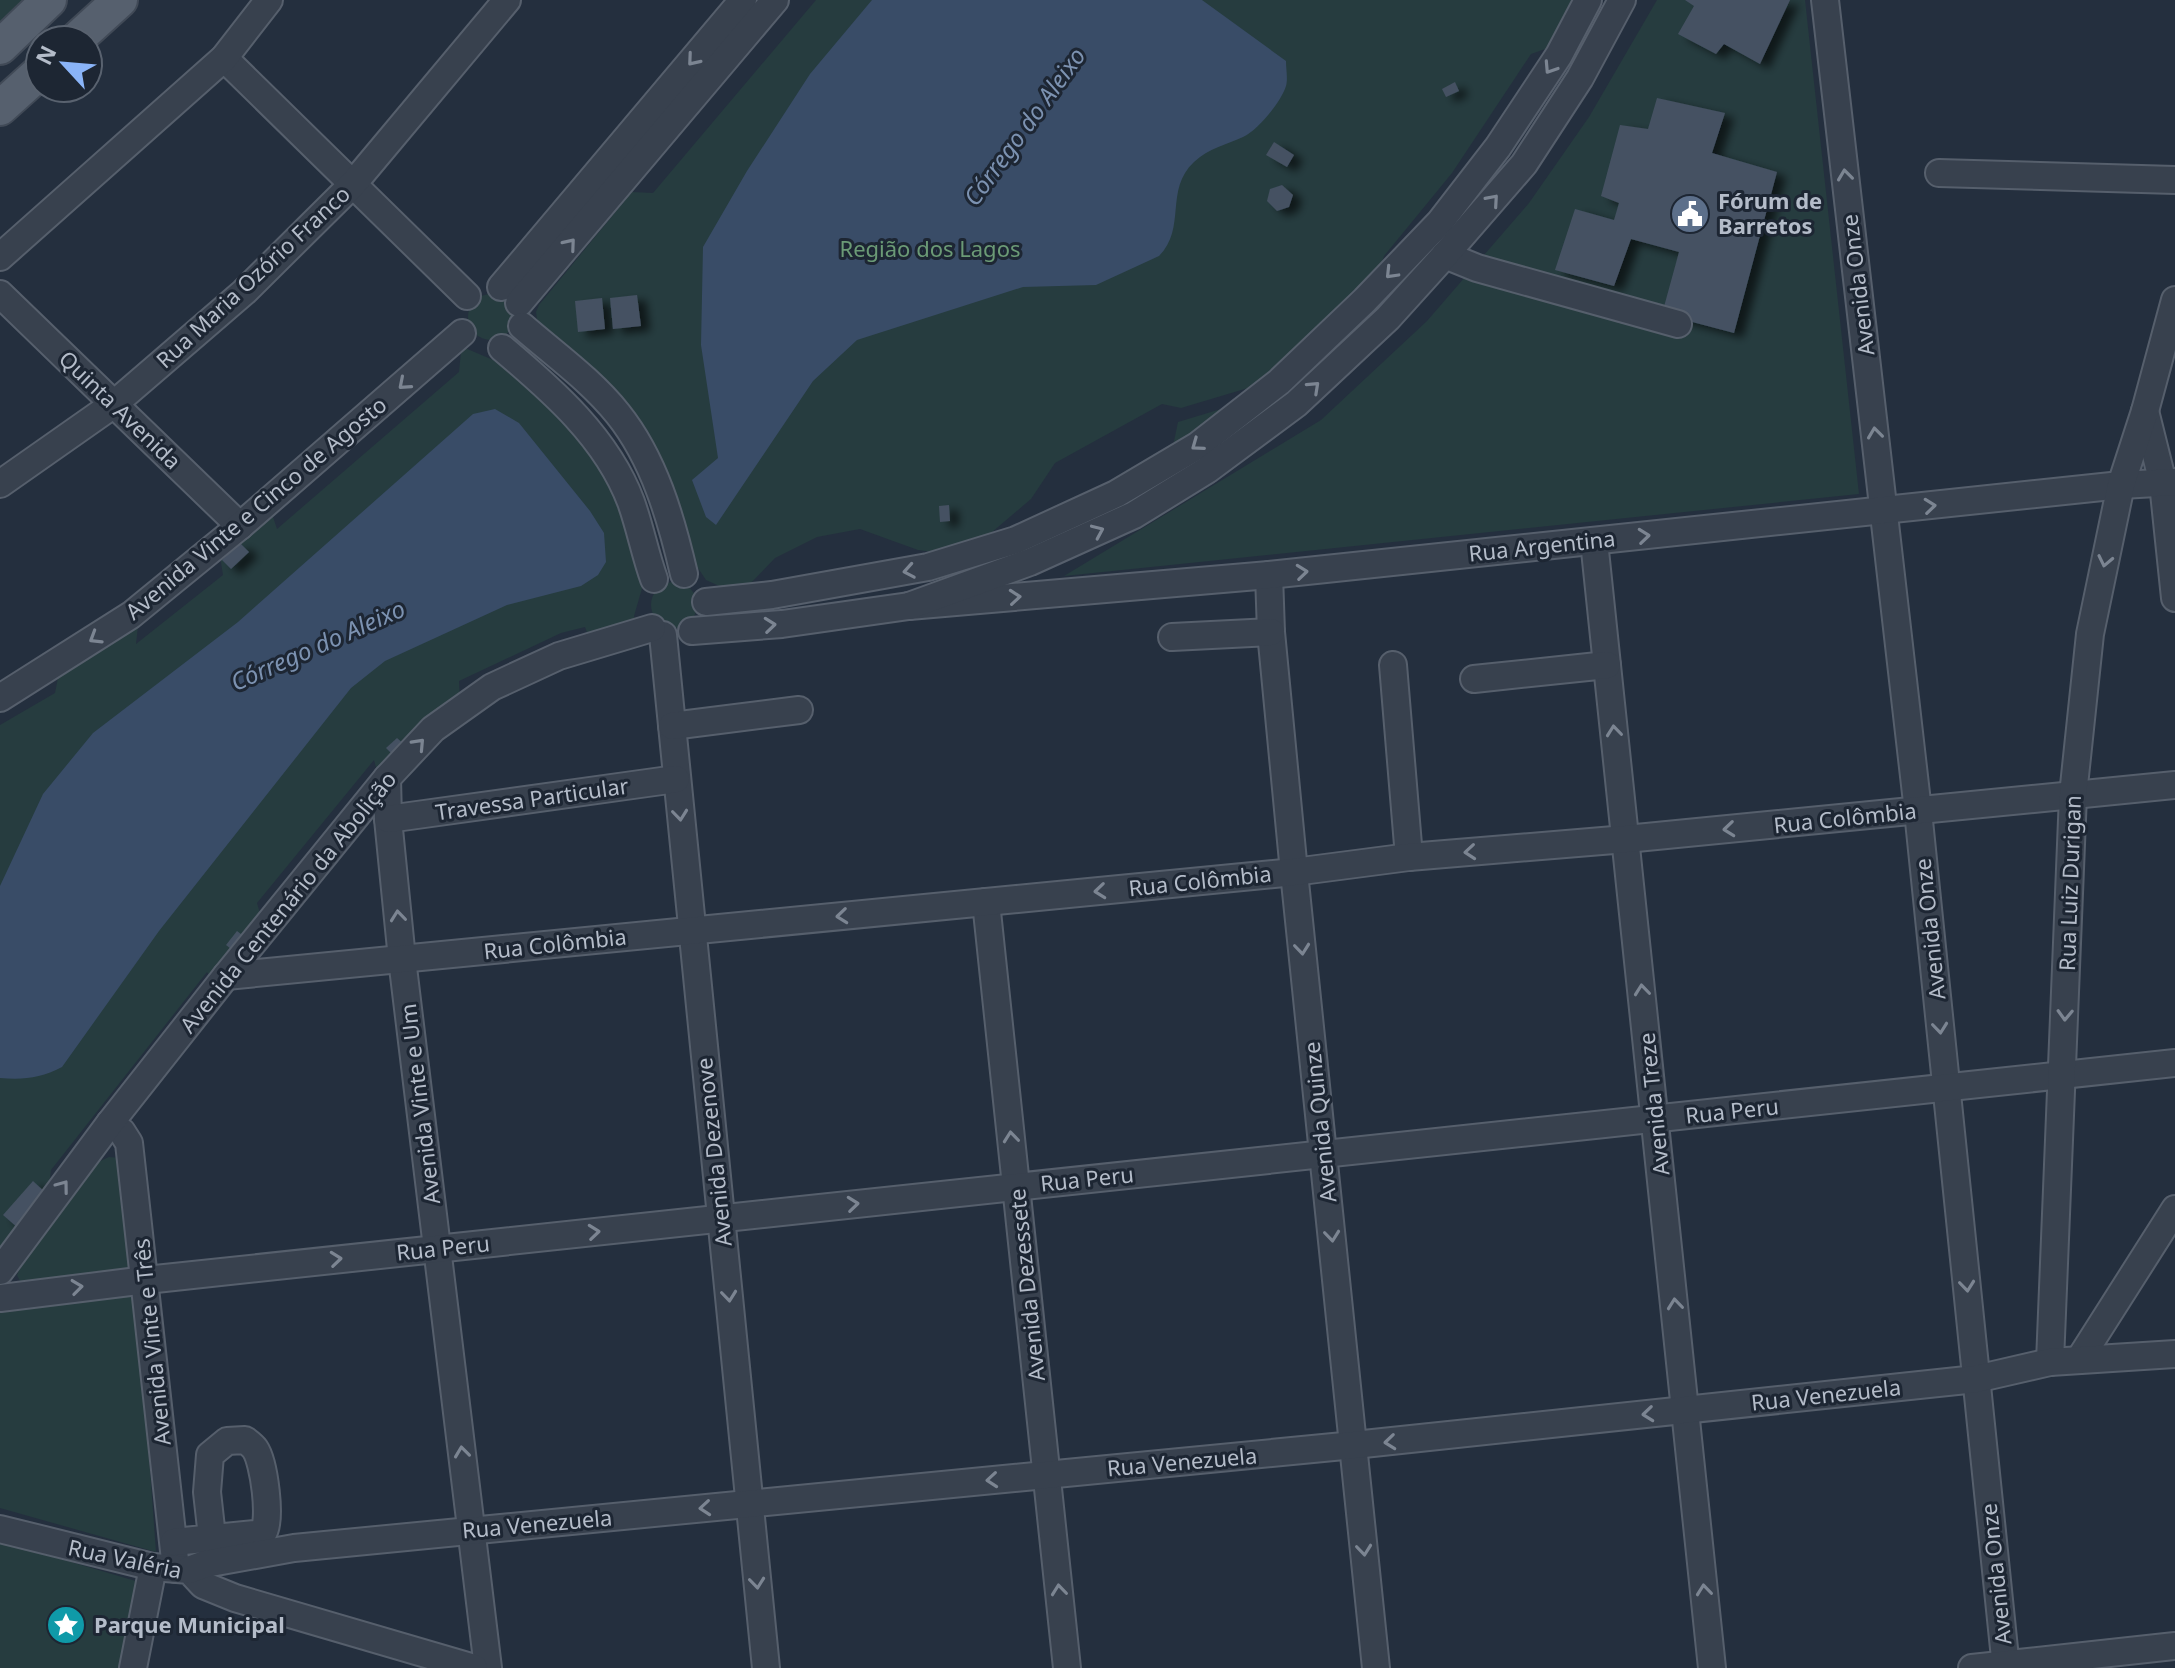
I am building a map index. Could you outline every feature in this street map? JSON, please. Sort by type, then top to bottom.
[{"type":"main road","points":[[0,47],[49,0]]},
{"type":"main road","points":[[94,24],[120,0]]},
{"type":"main road","points":[[0,108],[24,86]]},
{"type":"street","points":[[0,257],[224,58],[269,0]]},
{"type":"street","name":"Rua Maria Ozório Franco","points":[[0,484],[114,404],[244,292],[353,184],[507,0]]},
{"type":"street","points":[[684,574],[670,520],[649,464],[619,415],[514,306],[489,286],[467,296],[460,308],[462,333],[472,345],[487,350],[502,348],[514,339],[514,306],[737,10],[775,0]]},
{"type":"street","points":[[706,602],[772,595],[928,567],[1016,540],[1116,494],[1197,446],[1279,382],[1365,300],[1440,222],[1506,134],[1559,55],[1588,0]]},
{"type":"street","points":[[692,631],[703,618],[706,602],[699,584],[684,574],[668,572],[650,610],[677,636],[692,631],[782,624],[909,606],[1030,562],[1134,515],[1207,470],[1296,404],[1388,318],[1445,255],[1524,164],[1580,78],[1622,0]]},
{"type":"street","name":"Avenida Onze","points":[[1825,0],[1918,811],[2006,1666]]},
{"type":"street","points":[[224,58],[467,296]]},
{"type":"street","points":[[1939,173],[2175,180]]},
{"type":"street","points":[[1445,255],[1477,268],[1678,324]]},
{"type":"street","name":"Quinta Avenida","points":[[0,294],[240,526]]},
{"type":"street","name":"Rua Luiz Durigan","points":[[2050,1362],[2073,795],[2090,634],[2121,485],[2175,300]]},
{"type":"street","name":"Avenida Vinte e Cinco de Agosto","points":[[0,698],[131,615],[240,526],[462,333]]},
{"type":"street","name":"Avenida Dezenove","points":[[502,348],[554,392],[599,442],[631,501],[672,726],[766,1668]]},
{"type":"street","name":"Rua Luiz Durigan","points":[[2145,411],[2169,483],[2175,598]]},
{"type":"street","name":"Rua Argentina","points":[[909,606],[1269,575],[2121,485],[2169,483]]},
{"type":"street","name":"Avenida Treze","points":[[1594,541],[1712,1668]]},
{"type":"street","name":"Avenida Quinze","points":[[1269,575],[1271,632],[1294,872],[1376,1668]]},
{"type":"street","name":"Avenida Centenário da Abolição","points":[[0,1271],[110,1123],[226,976],[387,778],[433,729],[492,687],[650,610]]},
{"type":"street","points":[[1172,637],[1271,632]]},
{"type":"street","points":[[1393,665],[1409,857]]},
{"type":"street","points":[[1474,679],[1607,665]]},
{"type":"street","points":[[672,726],[799,710]]},
{"type":"street","name":"Avenida Vinte e Um","points":[[387,778],[402,959],[488,1668]]},
{"type":"street","name":"Travessa Particular","points":[[388,819],[676,779]]},
{"type":"street","name":"Rua Colômbia","points":[[226,976],[1294,872],[1409,857],[2175,785]]},
{"type":"street","name":"Avenida Dezessete","points":[[986,902],[1067,1668]]},
{"type":"street","name":"Rua Peru","points":[[0,1298],[437,1248],[2175,1063]]},
{"type":"street","name":"Avenida Vinte e Três","points":[[110,1123],[122,1132],[129,1143],[174,1542],[173,1568],[133,1668]]},
{"type":"street","points":[[2079,1360],[2175,1209]]},
{"type":"street","name":"Rua Venezuela","points":[[173,1568],[294,1548],[1354,1445],[1976,1379],[2050,1362],[2175,1354]]},
{"type":"street","name":"Rua Valéria","points":[[0,1529],[173,1568],[226,1596],[474,1668]]},
{"type":"street","points":[[174,1542],[212,1537]]},
{"type":"street","points":[[1972,1668],[2175,1646]]},
{"type":"green space","points":[[0,0],[34,0],[0,31]]},
{"type":"green space","name":"Região dos Lagos","points":[[816,0],[1578,0],[1551,47],[1531,54],[1452,173],[1384,256],[1377,277],[1258,385],[1181,408],[1162,404],[1055,463],[1031,499],[978,544],[941,553],[918,550],[860,529],[817,537],[775,558],[748,586],[726,589],[706,580],[694,562],[610,394],[537,319],[536,312],[632,192],[653,193]]},
{"type":"green space","points":[[1657,0],[1805,0],[1859,494],[1064,576],[1321,420],[1427,321],[1529,203],[1589,117]]},
{"type":"green space","points":[[491,294],[507,301],[514,317],[507,333],[491,340],[475,333],[468,317],[475,301]]},
{"type":"green space","points":[[465,348],[498,362],[552,408],[598,461],[624,515],[643,585],[634,616],[637,628],[590,641],[585,627],[561,633],[459,681],[460,702],[379,779],[374,760],[257,903],[262,920],[213,981],[207,972],[51,1170],[48,1194],[0,1263],[0,725],[55,693],[59,673],[138,626],[136,644],[223,575],[220,556],[271,511],[277,529],[459,372],[461,351]]},
{"type":"green space","points":[[1231,406],[1173,446],[1178,422]]},
{"type":"green space","points":[[674,582],[690,589],[697,605],[690,621],[674,628],[658,621],[651,605],[658,589]]},
{"type":"green space","points":[[109,1157],[121,1158],[135,1261],[129,1270],[20,1281],[17,1275],[28,1250],[96,1163]]},
{"type":"green space","points":[[137,1292],[156,1552],[0,1508],[0,1305]]},
{"type":"green space","name":"Parque Municipal","points":[[0,1541],[139,1582],[125,1668],[0,1668]]},
{"type":"water","name":"Córrego do Aleixo","points":[[872,0],[1202,0],[1286,61],[1287,83],[1262,122],[1243,137],[1206,153],[1185,173],[1177,197],[1172,233],[1159,256],[1096,285],[1023,287],[857,340],[813,381],[716,525],[706,517],[692,480],[718,458],[701,345],[703,247],[747,171],[810,74]]},
{"type":"water","name":"Córrego do Aleixo","points":[[495,409],[519,423],[604,533],[606,562],[598,575],[581,586],[507,605],[385,661],[351,688],[159,931],[62,1067],[32,1077],[0,1078],[0,886],[43,794],[93,733],[238,622],[473,414]]},
{"type":"building","points":[[1685,0],[1790,0],[1760,64],[1724,44],[1716,54],[1678,34],[1694,6]]},
{"type":"building","points":[[1455,82],[1459,91],[1446,97],[1442,89]]},
{"type":"building","name":"Fórum de Barretos","points":[[1657,98],[1725,113],[1712,153],[1777,172],[1734,333],[1662,314],[1679,252],[1631,239],[1614,286],[1555,270],[1575,209],[1614,220],[1619,203],[1601,196],[1620,125],[1648,129]]},
{"type":"building","points":[[1274,142],[1294,155],[1287,167],[1266,155]]},
{"type":"building","points":[[1282,185],[1293,195],[1289,207],[1277,211],[1267,201],[1270,189]]},
{"type":"building","points":[[637,295],[641,326],[613,329],[610,298]]},
{"type":"building","points":[[602,298],[605,329],[578,332],[575,301]]},
{"type":"building","points":[[949,505],[950,521],[940,522],[939,506]]},
{"type":"building","points":[[240,543],[249,552],[231,569],[222,560]]},
{"type":"building","points":[[397,738],[407,747],[396,758],[386,748]]},
{"type":"building","points":[[237,931],[246,938],[235,952],[226,945]]},
{"type":"building","points":[[33,1181],[47,1194],[18,1228],[3,1215]]},
{"type":"place","name":"Fórum de Barretos","points":[[1690,214]]},
{"type":"place","name":"Parque Municipal","points":[[66,1625]]}]
